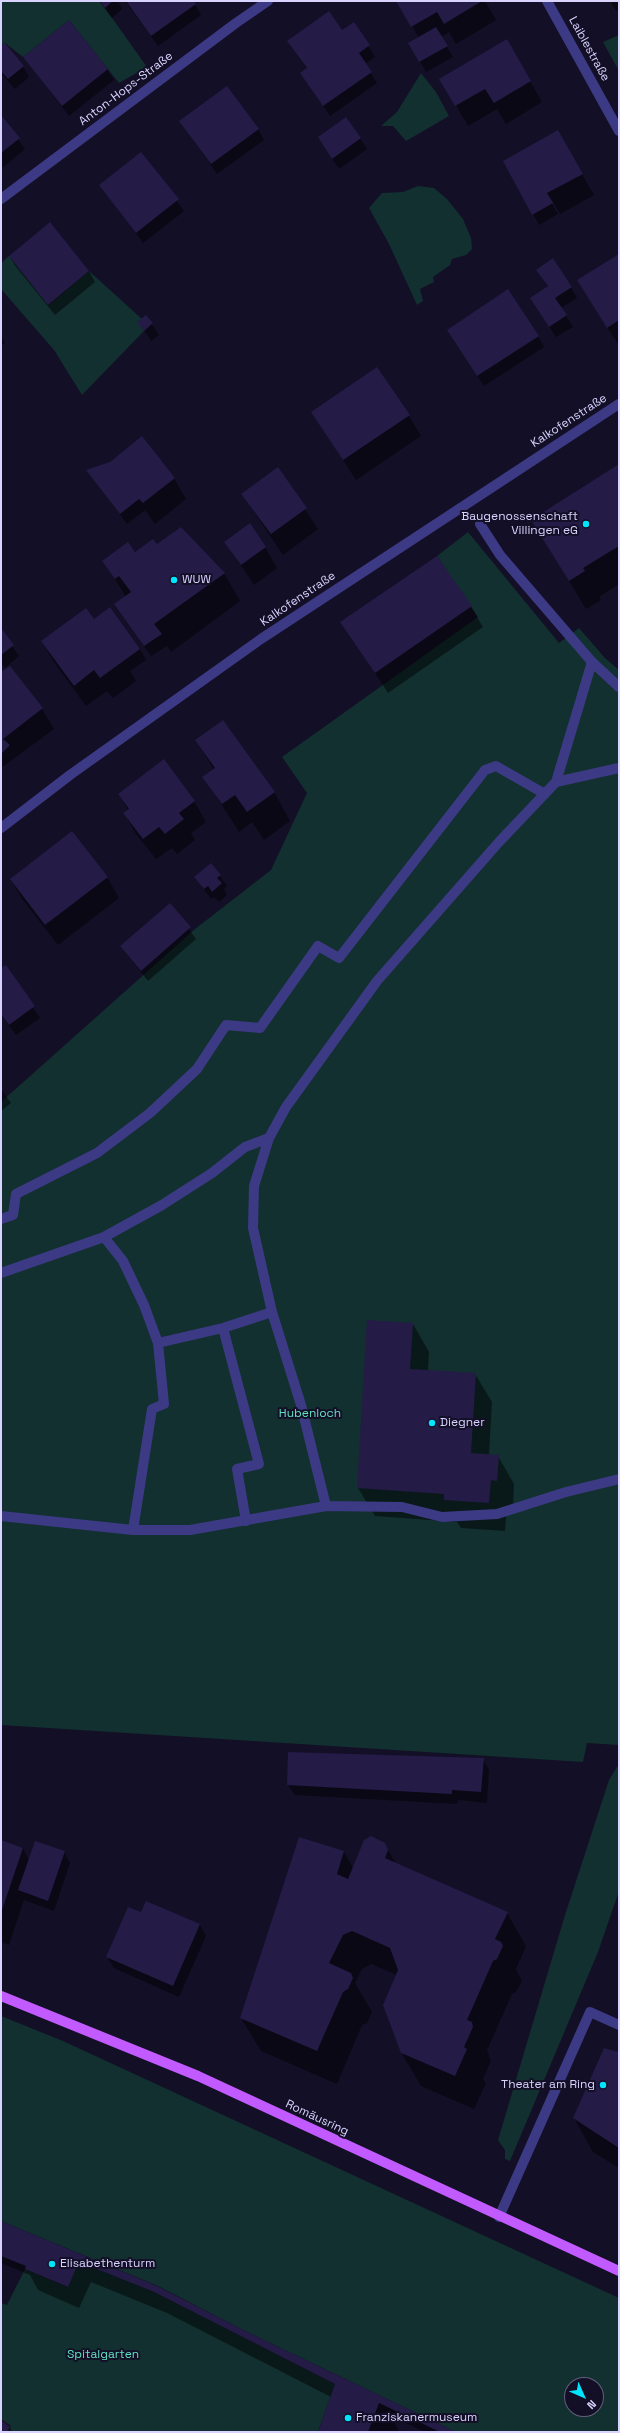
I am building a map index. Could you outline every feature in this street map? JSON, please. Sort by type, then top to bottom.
[{"type":"main road","name":"Romäusring","points":[[1,1996],[198,2076],[499,2217],[619,2271]]},
{"type":"street","name":"Anton-Hops-Straße","points":[[1,198],[236,22],[268,1]]},
{"type":"street","name":"Laiblestraße","points":[[547,1],[619,131]]},
{"type":"street","name":"Kalkofenstraße","points":[[1,828],[261,639],[619,404]]},
{"type":"street","points":[[480,524],[500,555],[592,662],[619,687]]},
{"type":"street","points":[[326,1506],[301,1405],[272,1312],[253,1228],[254,1186],[269,1138],[286,1107],[377,980],[499,842],[556,782],[592,662]]},
{"type":"street","points":[[1,1219],[13,1215],[16,1194],[97,1153],[150,1113],[197,1069],[226,1025],[260,1028],[318,946],[339,958],[485,770],[496,766],[545,794]]},
{"type":"street","points":[[556,782],[619,768]]},
{"type":"street","points":[[1,1273],[104,1238],[162,1205],[212,1173],[245,1147],[269,1138]]},
{"type":"street","points":[[104,1238],[123,1261],[144,1305],[158,1343],[164,1404],[152,1408],[133,1530]]},
{"type":"street","points":[[158,1343],[223,1328],[272,1312]]},
{"type":"street","points":[[223,1328],[259,1464],[237,1469],[246,1521]]},
{"type":"street","points":[[1,1516],[133,1530],[190,1530],[326,1506],[402,1507],[442,1517],[497,1514],[566,1492],[619,1479]]},
{"type":"street","points":[[499,2217],[590,2012],[619,2025]]},
{"type":"green space","points":[[1,1],[100,1],[147,67],[119,83],[69,20],[23,57],[5,43],[1,46]]},
{"type":"green space","points":[[619,35],[619,71],[603,42]]},
{"type":"green space","points":[[421,73],[436,92],[449,116],[406,141],[393,126],[381,126],[397,112]]},
{"type":"green space","points":[[418,186],[434,188],[447,199],[463,219],[471,238],[472,249],[466,255],[452,259],[450,265],[433,277],[434,282],[420,289],[423,301],[417,305],[389,244],[369,208],[382,193],[403,192]]},
{"type":"green space","points":[[9,256],[49,305],[89,271],[142,319],[144,331],[82,395],[54,350],[1,289],[1,263]]},
{"type":"green space","name":"Hubenloch","points":[[468,532],[559,643],[579,628],[605,658],[619,670],[619,1745],[587,1743],[583,1762],[1,1725],[1,1102],[195,929],[271,870],[307,793],[282,757],[478,617],[437,556]]},
{"type":"green space","points":[[619,1764],[619,1891],[598,1952],[510,2161],[505,2159],[505,2150],[498,2140],[565,1915],[609,1780]]},
{"type":"green space","points":[[1,2016],[63,2041],[619,2298],[619,2432],[456,2432],[243,2330],[158,2286],[1,2221]]},
{"type":"green space","name":"Spitalgarten","points":[[79,2262],[154,2292],[335,2384],[318,2432],[7,2432],[11,2426],[1,2419],[1,2303],[7,2305],[25,2269],[67,2287]]},
{"type":"building","points":[[100,1],[113,1],[105,8]]},
{"type":"building","points":[[126,1],[194,1],[196,4],[151,36]]},
{"type":"building","points":[[396,1],[482,1],[444,24],[437,12],[411,27]]},
{"type":"building","points":[[329,11],[342,30],[354,22],[370,45],[359,53],[372,72],[323,106],[300,73],[307,68],[287,41]]},
{"type":"building","points":[[69,20],[108,69],[62,106],[23,57]]},
{"type":"building","points":[[436,27],[448,46],[419,62],[408,43]]},
{"type":"building","points":[[507,39],[531,81],[494,103],[485,89],[455,106],[439,79]]},
{"type":"building","points":[[5,43],[24,66],[8,79],[1,71],[1,46]]},
{"type":"building","points":[[227,86],[259,129],[211,164],[179,121]]},
{"type":"building","points":[[1,115],[20,138],[1,153]]},
{"type":"building","points":[[346,117],[361,138],[332,159],[318,137]]},
{"type":"building","points":[[558,130],[583,174],[547,193],[553,203],[532,215],[503,161]]},
{"type":"building","points":[[141,152],[179,199],[136,233],[99,185]]},
{"type":"building","points":[[50,222],[89,271],[48,305],[9,256]]},
{"type":"building","points":[[619,254],[619,320],[607,328],[577,280]]},
{"type":"building","points":[[553,258],[572,287],[555,298],[567,315],[549,327],[530,298],[548,286],[536,270]]},
{"type":"building","points":[[508,289],[539,336],[477,376],[447,330]]},
{"type":"building","points":[[146,315],[153,323],[144,331],[137,322]]},
{"type":"building","points":[[377,367],[410,415],[343,460],[311,412]]},
{"type":"building","points":[[142,436],[175,478],[143,503],[139,499],[120,514],[86,470],[110,462]]},
{"type":"building","points":[[619,464],[619,546],[583,568],[585,571],[569,581],[531,520]]},
{"type":"building","points":[[278,467],[307,508],[271,534],[241,494]]},
{"type":"building","points":[[250,523],[266,547],[241,565],[224,542]]},
{"type":"building","points":[[181,527],[225,573],[154,624],[162,634],[144,646],[114,604],[131,592],[119,576],[115,579],[102,561],[128,542],[135,552],[153,539],[157,544]]},
{"type":"building","points":[[437,556],[472,606],[375,673],[340,622]]},
{"type":"building","points":[[110,607],[140,649],[100,678],[94,670],[74,686],[41,641],[86,608],[94,619]]},
{"type":"building","points":[[1,628],[14,645],[1,655]]},
{"type":"building","points":[[10,666],[43,708],[3,739],[10,745],[1,754],[1,672]]},
{"type":"building","points":[[223,720],[275,792],[247,812],[235,795],[222,804],[202,777],[215,768],[195,740]]},
{"type":"building","points":[[164,759],[195,801],[179,813],[184,819],[165,834],[159,827],[143,839],[123,813],[129,809],[118,794]]},
{"type":"building","points":[[72,831],[108,877],[45,925],[10,879]]},
{"type":"building","points":[[211,863],[221,875],[217,878],[222,883],[212,892],[208,886],[204,889],[194,877]]},
{"type":"building","points":[[170,903],[191,927],[141,971],[120,946]]},
{"type":"building","points":[[6,965],[35,1006],[9,1025],[1,1014],[1,968]]},
{"type":"building","points":[[367,1320],[413,1323],[410,1369],[476,1373],[471,1453],[499,1455],[497,1481],[491,1480],[489,1503],[444,1500],[444,1494],[357,1488]]},
{"type":"building","points":[[288,1752],[484,1758],[481,1792],[452,1790],[452,1794],[287,1785]]},
{"type":"building","points":[[371,1836],[385,1843],[388,1850],[385,1858],[508,1912],[495,1939],[501,1942],[503,1946],[497,1959],[493,1961],[467,2020],[472,2022],[473,2027],[464,2047],[467,2049],[455,2076],[401,2053],[383,2005],[398,1970],[390,1948],[352,1931],[343,1935],[329,1963],[351,1973],[353,1978],[348,1989],[343,1992],[317,2051],[240,2018],[299,1837],[344,1851],[337,1874],[348,1879],[364,1840]]},
{"type":"building","points":[[1,1840],[23,1848],[1,1913]]},
{"type":"building","points":[[35,1841],[65,1851],[48,1901],[18,1890]]},
{"type":"building","points":[[146,1901],[200,1924],[173,1986],[106,1957],[128,1907],[141,1912]]},
{"type":"building","name":"Theater am Ring","points":[[604,2048],[619,2052],[619,2148],[573,2118]]},
{"type":"building","points":[[1,2221],[157,2286],[243,2330],[456,2432],[440,2432],[379,2403],[368,2432],[318,2432],[335,2384],[154,2292],[79,2262],[68,2287],[25,2269],[26,2266],[1,2256]]},
{"type":"building","points":[[1,2420],[10,2427],[7,2432],[1,2432]]},
{"type":"place","name":"Baugenossenschaft Villingen eG","points":[[586,524]]},
{"type":"place","name":"WUW","points":[[174,580]]},
{"type":"place","name":"Diegner","points":[[432,1423]]},
{"type":"place","name":"Theater am Ring","points":[[603,2085]]},
{"type":"place","name":"Elisabethenturm","points":[[52,2264]]},
{"type":"place","name":"Franziskanermuseum","points":[[348,2418]]}]
